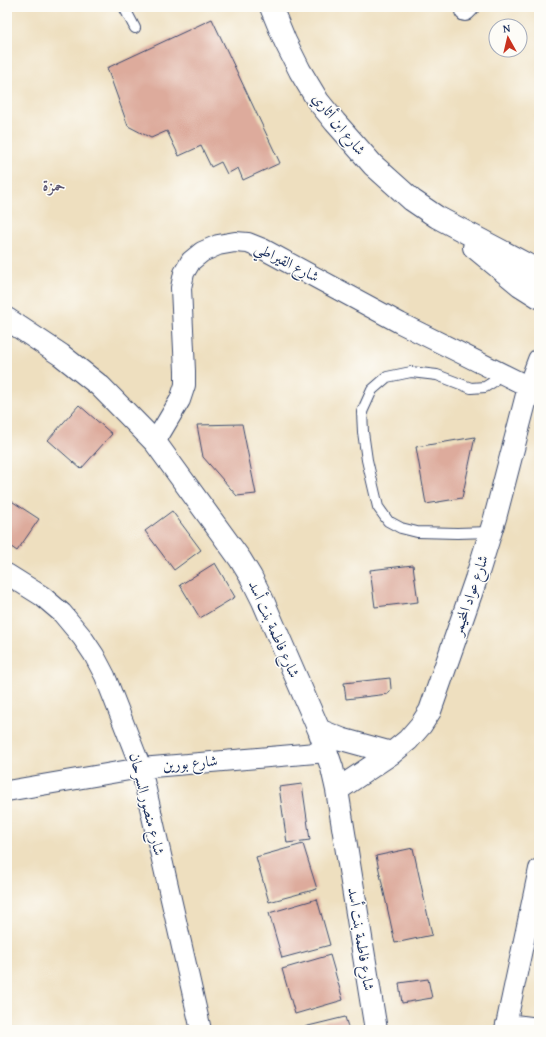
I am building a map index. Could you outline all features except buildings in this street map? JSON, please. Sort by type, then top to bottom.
[{"type":"street","name":"شارع ابن أثاري","points":[[271,7],[285,41],[300,71],[318,101],[373,165],[412,200],[438,217],[539,271]]},
{"type":"street","name":"شارع ابن أثاري","points":[[438,217],[520,285],[539,297]]},
{"type":"street","name":"شارع القيراطي","points":[[155,442],[180,400],[185,385],[181,288],[184,273],[191,261],[202,252],[218,245],[235,242],[248,243],[263,248],[400,323],[529,388]]},
{"type":"street","name":"شارع فاطمة بنت أسد","points":[[7,319],[77,366],[100,386],[155,442],[240,559],[251,577],[263,601],[319,730],[327,752],[337,790],[376,1030]]},
{"type":"street","name":"شارع عواد المخيمر","points":[[337,790],[392,753],[408,740],[421,725],[430,711],[491,532],[529,388],[539,360]]},
{"type":"street","name":"شارع منصور السرحان","points":[[7,574],[47,600],[62,613],[82,637],[105,676],[140,768],[201,1030]]},
{"type":"street","points":[[319,730],[342,739],[392,753]]},
{"type":"street","name":"شارع بورين","points":[[7,791],[140,768],[327,752]]},
{"type":"street","points":[[539,869],[533,922],[506,1027],[539,1028]]},
{"type":"lane","points":[[124,7],[135,28]]},
{"type":"lane","points":[[491,532],[417,532],[401,528],[388,521],[378,507],[367,460],[362,412],[372,390],[387,377],[411,372],[437,375],[472,388],[485,387],[493,382],[498,372]]},
{"type":"district","name":"حمزة","points":[[54,185]]}]
